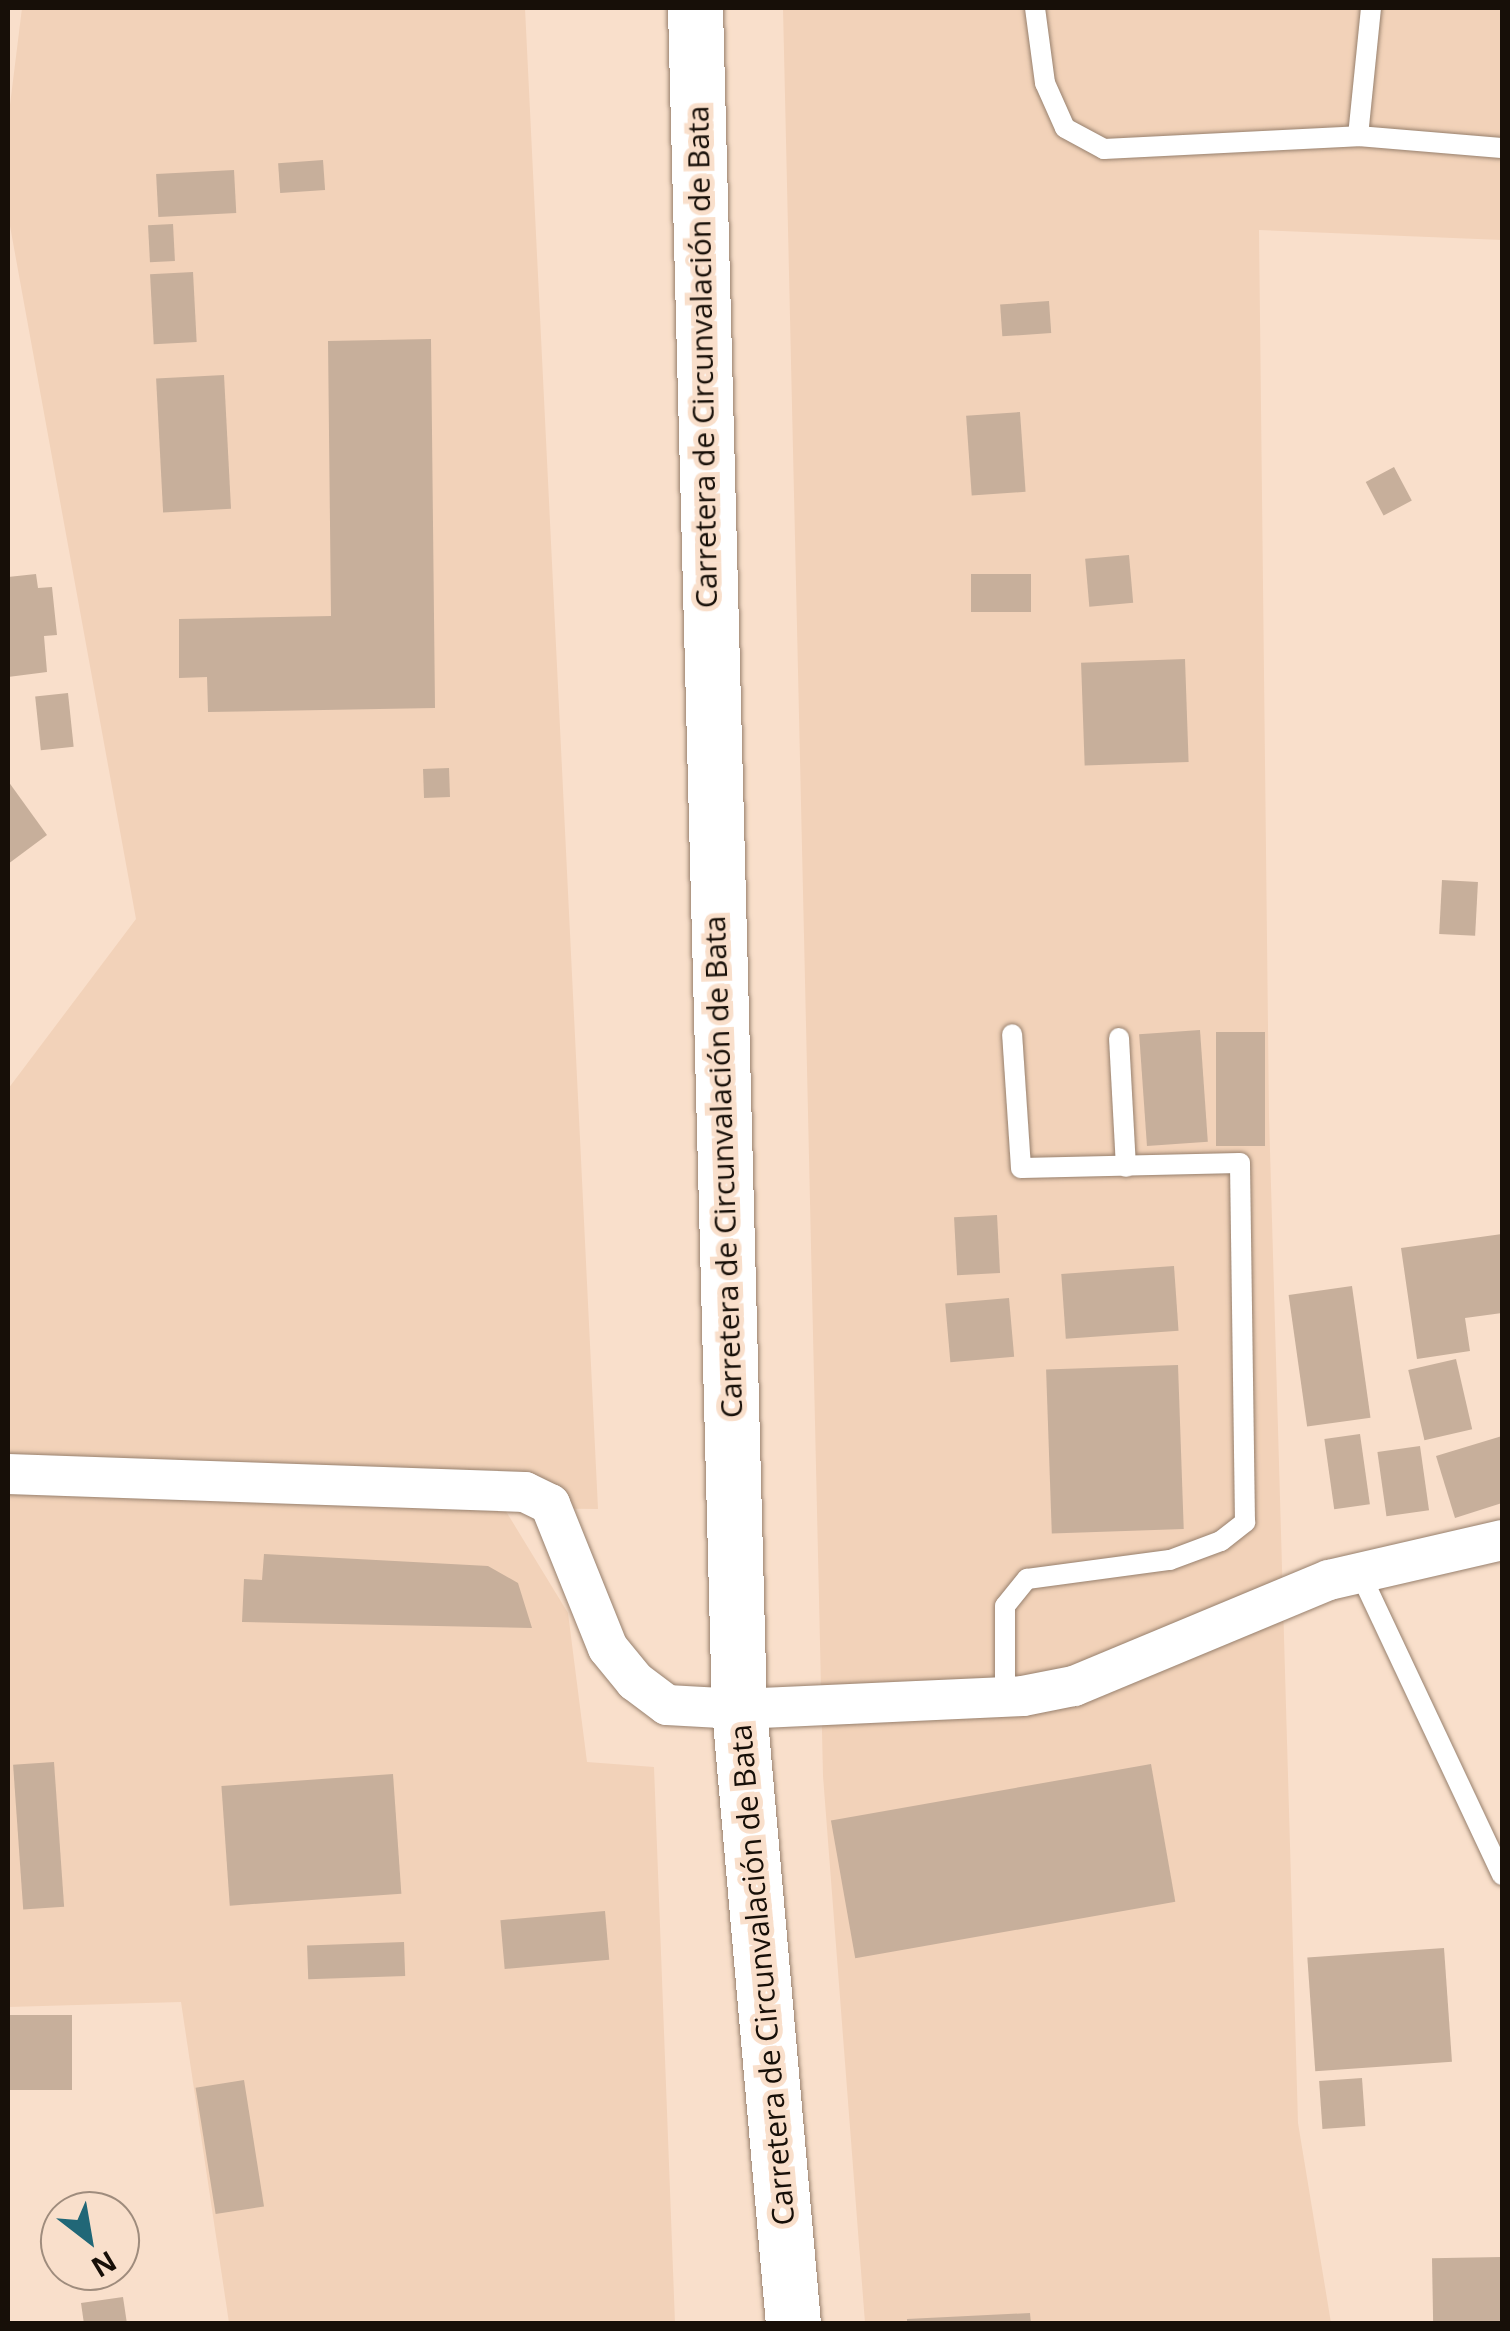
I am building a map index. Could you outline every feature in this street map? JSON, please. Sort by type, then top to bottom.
[{"type":"main road","name":"Carretera de Circunvalación de Bata","points":[[696,8],[739,1709],[792,2324]]},
{"type":"street","points":[[8,1474],[525,1492],[550,1504],[608,1648],[634,1681],[667,1705],[739,1709],[1005,1696],[1074,1686],[1359,1571],[1502,1540]]},
{"type":"lane","points":[[1035,8],[1045,83],[1065,128],[1104,150],[1358,136],[1502,148]]},
{"type":"lane","points":[[1358,136],[1372,8]]},
{"type":"lane","points":[[1005,1696],[1005,1606],[1027,1579],[1170,1560],[1221,1541],[1244,1522],[1240,1163],[1021,1168],[1012,1034]]},
{"type":"lane","points":[[1119,1038],[1126,1168]]},
{"type":"lane","points":[[1359,1571],[1502,1875]]},
{"type":"shaded area","points":[[22,8],[525,8],[598,1509],[504,1508],[568,1613],[587,1762],[654,1767],[675,2323],[229,2323],[181,2002],[8,2007],[8,1089],[136,919],[8,215],[8,121]]},
{"type":"shaded area","points":[[783,8],[1502,8],[1502,240],[1259,230],[1269,1116],[1298,2123],[1331,2323],[865,2323],[823,1776]]},
{"type":"building","points":[[323,160],[325,190],[280,193],[278,163]]},
{"type":"building","points":[[234,170],[236,213],[158,217],[156,174]]},
{"type":"building","points":[[173,224],[175,261],[150,262],[148,225]]},
{"type":"building","points":[[193,272],[197,342],[154,344],[150,274]]},
{"type":"building","points":[[1049,301],[1051,333],[1002,336],[1000,304]]},
{"type":"building","points":[[431,339],[435,708],[208,712],[207,677],[179,678],[179,619],[331,616],[328,341]]},
{"type":"building","points":[[224,375],[231,509],[163,512],[156,379]]},
{"type":"building","points":[[1020,412],[1026,492],[972,496],[966,416]]},
{"type":"building","points":[[1394,467],[1412,501],[1384,516],[1366,482]]},
{"type":"building","points":[[1129,555],[1133,603],[1089,607],[1085,559]]},
{"type":"building","points":[[36,574],[38,588],[52,587],[57,635],[44,636],[47,672],[8,677],[8,577]]},
{"type":"building","points":[[971,574],[1031,574],[1031,612],[971,612]]},
{"type":"building","points":[[1185,659],[1189,762],[1085,766],[1081,663]]},
{"type":"building","points":[[68,693],[74,747],[41,750],[35,696]]},
{"type":"building","points":[[449,768],[450,797],[424,798],[423,769]]},
{"type":"building","points":[[8,781],[47,835],[8,864]]},
{"type":"building","points":[[1442,880],[1478,882],[1475,936],[1439,934]]},
{"type":"building","points":[[1200,1030],[1208,1142],[1147,1146],[1139,1034]]},
{"type":"building","points":[[1216,1032],[1265,1032],[1265,1146],[1216,1146]]},
{"type":"building","points":[[997,1215],[1000,1273],[957,1275],[954,1217]]},
{"type":"building","points":[[1502,1234],[1502,1313],[1465,1318],[1470,1351],[1417,1359],[1401,1248]]},
{"type":"building","points":[[1174,1266],[1179,1331],[1066,1339],[1061,1274]]},
{"type":"building","points":[[1352,1286],[1371,1418],[1307,1427],[1289,1295]]},
{"type":"building","points":[[1009,1298],[1014,1357],[950,1362],[945,1304]]},
{"type":"building","points":[[1456,1359],[1472,1429],[1424,1440],[1408,1370]]},
{"type":"building","points":[[1178,1365],[1184,1529],[1052,1534],[1046,1370]]},
{"type":"building","points":[[1360,1434],[1370,1504],[1334,1509],[1324,1439]]},
{"type":"building","points":[[1502,1436],[1502,1503],[1455,1518],[1436,1456]]},
{"type":"building","points":[[1420,1446],[1429,1510],[1386,1516],[1377,1452]]},
{"type":"building","points":[[264,1554],[488,1566],[518,1583],[532,1628],[242,1622],[244,1579],[262,1580]]},
{"type":"building","points":[[54,1762],[64,1907],[23,1910],[13,1765]]},
{"type":"building","points":[[1151,1764],[1175,1902],[855,1958],[831,1820]]},
{"type":"building","points":[[393,1774],[401,1894],[230,1906],[221,1786]]},
{"type":"building","points":[[605,1911],[609,1960],[505,1969],[500,1920]]},
{"type":"building","points":[[404,1942],[405,1976],[308,1979],[307,1945]]},
{"type":"building","points":[[1444,1948],[1452,2062],[1315,2071],[1307,1958]]},
{"type":"building","points":[[8,2015],[72,2015],[72,2090],[8,2090]]},
{"type":"building","points":[[1362,2078],[1365,2126],[1322,2129],[1319,2081]]},
{"type":"building","points":[[244,2080],[264,2206],[216,2214],[196,2088]]},
{"type":"building","points":[[1501,2257],[1502,2324],[1433,2324],[1432,2258]]},
{"type":"building","points":[[123,2297],[127,2324],[84,2324],[81,2303]]},
{"type":"building","points":[[1030,2313],[1031,2324],[907,2324],[907,2319]]}]
